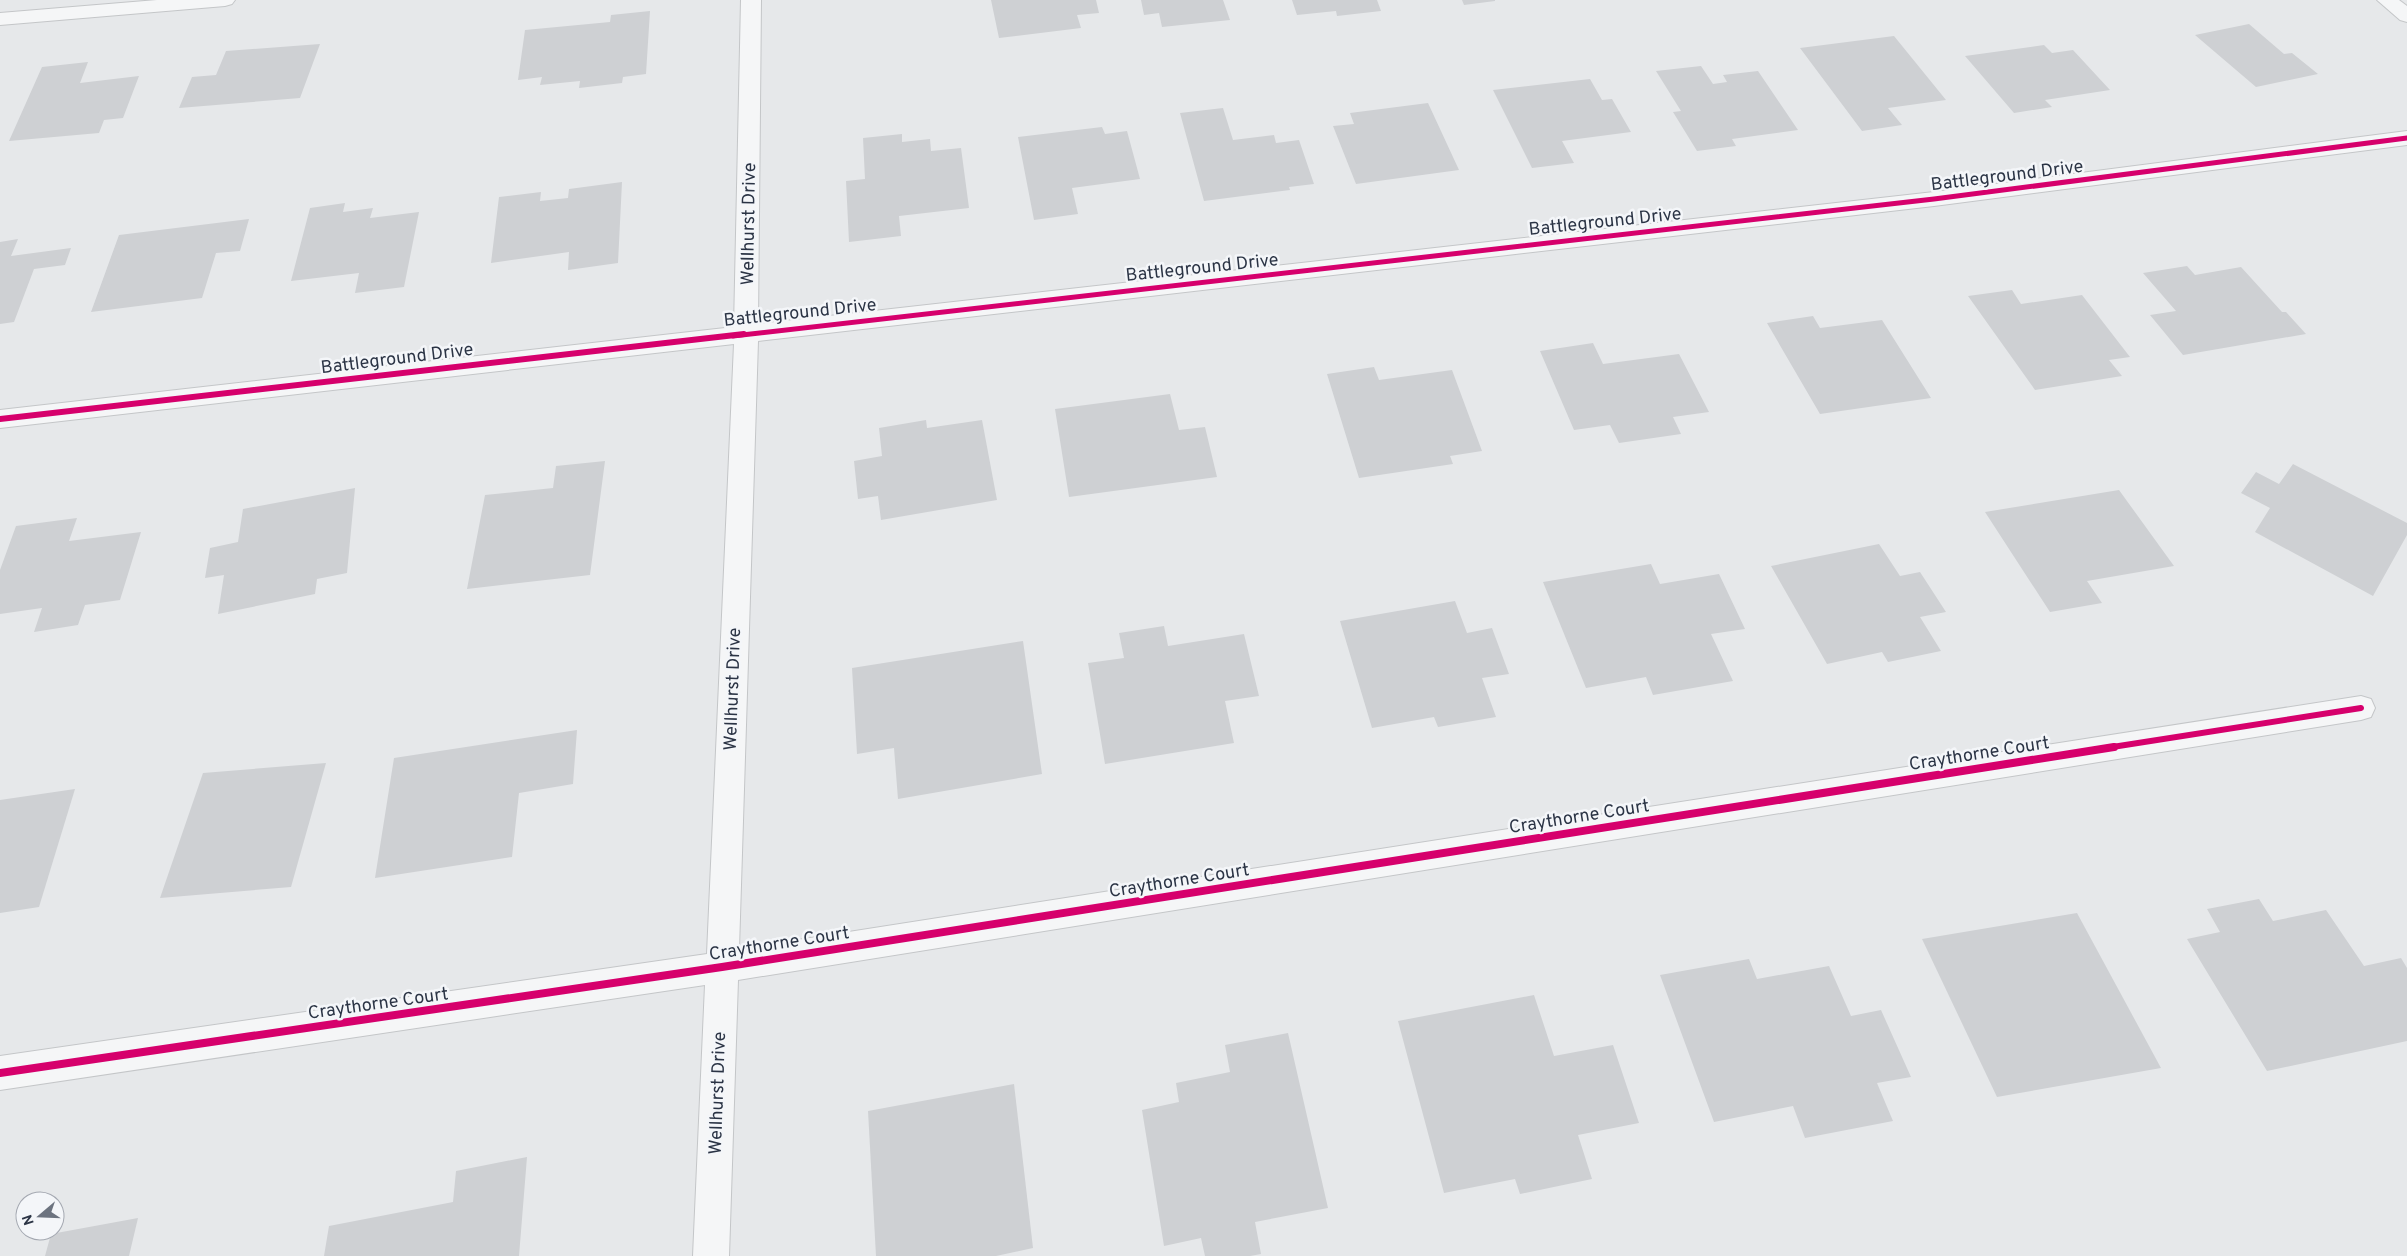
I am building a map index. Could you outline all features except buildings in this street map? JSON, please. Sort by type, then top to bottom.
[{"type":"street","points":[[0,19],[226,0]]},
{"type":"street","name":"Wellhurst Drive","points":[[711,1256],[746,333],[751,0]]},
{"type":"street","points":[[2387,0],[2407,16]]},
{"type":"street","name":"Battleground Drive","points":[[0,419],[1934,199],[2407,138]]},
{"type":"street","name":"Craythorne Court","points":[[0,1073],[722,968],[2361,708]]},
{"type":"cycle path","points":[[0,419],[1934,199],[2407,138]]},
{"type":"cycle path","points":[[0,1073],[722,967],[2361,708]]}]
